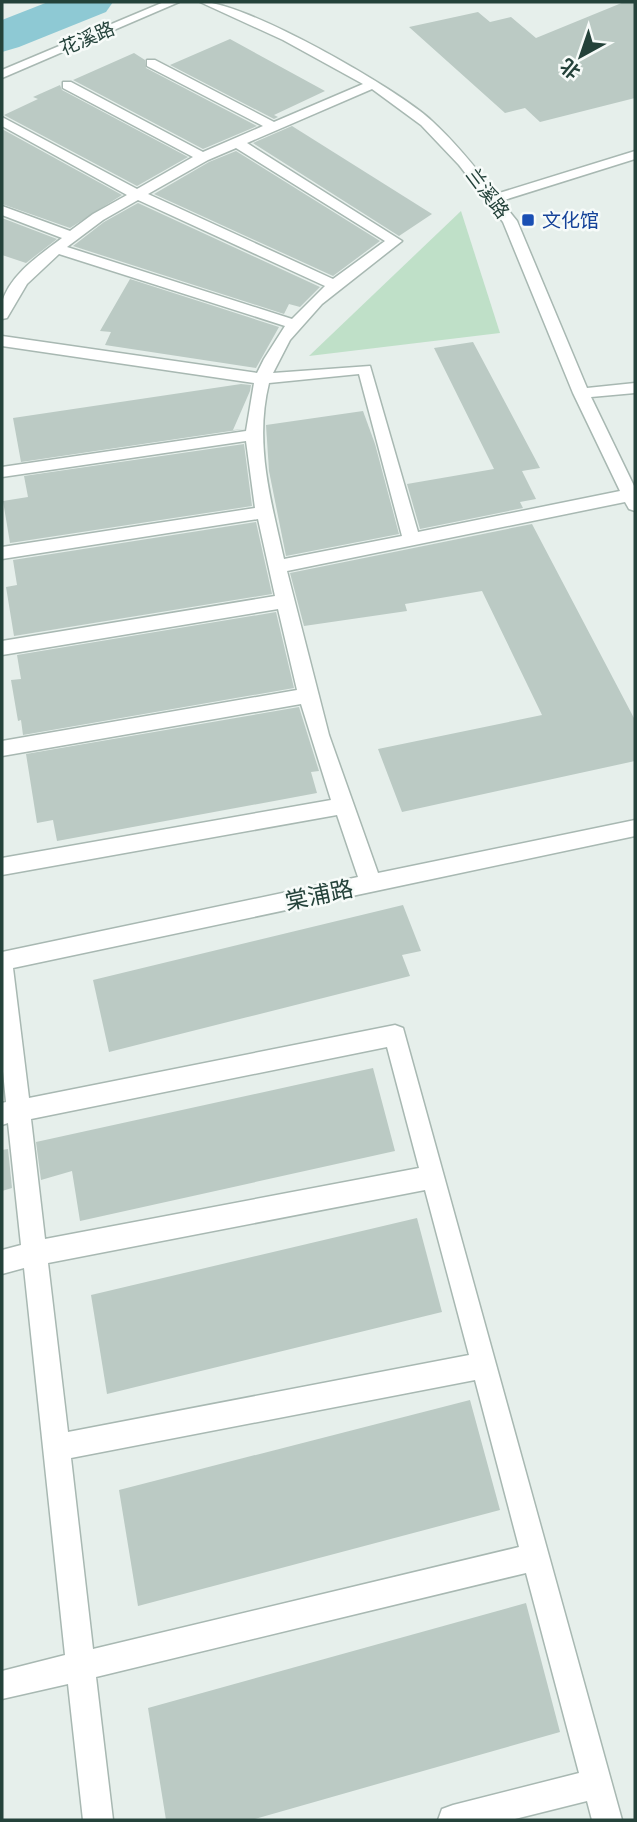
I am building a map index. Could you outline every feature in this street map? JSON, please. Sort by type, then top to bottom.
[{"type":"street","name":"花溪路","points":[[2,74],[173,2]]},
{"type":"street","name":"兰溪路","points":[[206,2],[287,37],[373,84],[426,122],[464,162],[510,221],[581,393],[633,500]]},
{"type":"street","points":[[152,63],[272,126]]},
{"type":"street","points":[[2,315],[21,282],[55,248],[136,194],[236,142],[373,84]]},
{"type":"street","points":[[68,85],[204,157]]},
{"type":"street","points":[[2,121],[136,194],[335,285]]},
{"type":"street","points":[[236,142],[396,242],[335,285],[296,324],[278,348],[262,379],[252,435],[277,567],[309,695],[371,884]]},
{"type":"street","points":[[492,198],[635,155]]},
{"type":"street","points":[[2,210],[70,236]]},
{"type":"street","points":[[55,248],[296,324]]},
{"type":"street","points":[[2,277],[21,282]]},
{"type":"street","points":[[2,341],[262,379],[365,369],[412,540]]},
{"type":"street","points":[[581,393],[635,388]]},
{"type":"street","points":[[2,472],[252,435]]},
{"type":"street","points":[[277,567],[633,500]]},
{"type":"street","points":[[2,553],[265,512]]},
{"type":"street","points":[[2,648],[285,601]]},
{"type":"street","points":[[2,749],[309,695]]},
{"type":"street","points":[[2,867],[344,806]]},
{"type":"street","name":"棠浦路","points":[[2,962],[635,828]]},
{"type":"street","points":[[2,962],[10,1112],[35,1253],[98,1820]]},
{"type":"street","points":[[10,1112],[395,1035],[607,1820]]},
{"type":"street","points":[[2,1262],[35,1253],[433,1177]]},
{"type":"street","points":[[57,1447],[484,1365]]},
{"type":"street","points":[[2,1685],[536,1557]]},
{"type":"street","points":[[453,1820],[597,1783]]},
{"type":"green space","points":[[461,211],[500,333],[309,356]]},
{"type":"building","points":[[624,2],[635,2],[635,98],[540,122],[525,108],[505,113],[409,27],[478,12],[490,22],[511,17],[536,38]]},
{"type":"building","points":[[230,39],[325,91],[274,115],[278,117],[274,119],[170,65]]},
{"type":"building","points":[[134,53],[145,60],[146,68],[257,126],[203,149],[73,80]]},
{"type":"building","points":[[60,85],[62,90],[188,157],[137,186],[4,115],[38,99],[33,97]]},
{"type":"building","points":[[292,126],[432,214],[399,236],[253,143]]},
{"type":"building","points":[[2,129],[122,195],[70,228],[2,204]]},
{"type":"building","points":[[236,151],[380,241],[333,276],[154,194],[209,162]]},
{"type":"building","points":[[138,203],[320,287],[300,307],[289,304],[284,314],[73,246],[104,222]]},
{"type":"building","points":[[2,218],[57,239],[26,263],[2,255]]},
{"type":"building","points":[[130,279],[279,327],[256,368],[105,345],[111,332],[100,331]]},
{"type":"building","points":[[473,342],[540,468],[522,471],[536,499],[520,502],[523,508],[420,529],[407,484],[494,469],[434,348]]},
{"type":"building","points":[[241,384],[251,385],[250,391],[233,430],[244,429],[21,462],[13,418]]},
{"type":"building","points":[[363,411],[375,444],[399,534],[286,556],[269,471],[266,425]]},
{"type":"building","points":[[244,444],[252,506],[10,543],[3,501],[28,497],[24,476]]},
{"type":"building","points":[[256,522],[272,594],[14,636],[6,587],[17,585],[13,560]]},
{"type":"building","points":[[532,524],[635,720],[635,761],[402,812],[378,749],[542,715],[482,591],[405,604],[407,611],[304,626],[290,573]]},
{"type":"building","points":[[276,612],[294,688],[23,735],[11,680],[21,679],[17,655]]},
{"type":"building","points":[[299,707],[319,771],[311,772],[317,793],[57,841],[53,820],[37,823],[26,754]]},
{"type":"building","points":[[403,905],[421,951],[402,955],[410,976],[109,1052],[93,980]]},
{"type":"building","points":[[373,1068],[395,1151],[80,1221],[72,1171],[41,1180],[36,1142]]},
{"type":"building","points":[[8,1149],[12,1188],[2,1191],[2,1150]]},
{"type":"building","points":[[417,1218],[442,1312],[107,1394],[91,1295]]},
{"type":"building","points":[[470,1400],[500,1510],[138,1606],[119,1490]]},
{"type":"building","points":[[526,1603],[560,1732],[251,1820],[166,1820],[148,1708]]},
{"type":"waterway","points":[[2,37],[89,2]]},
{"type":"place","name":"文化馆","points":[[528,220]]}]
